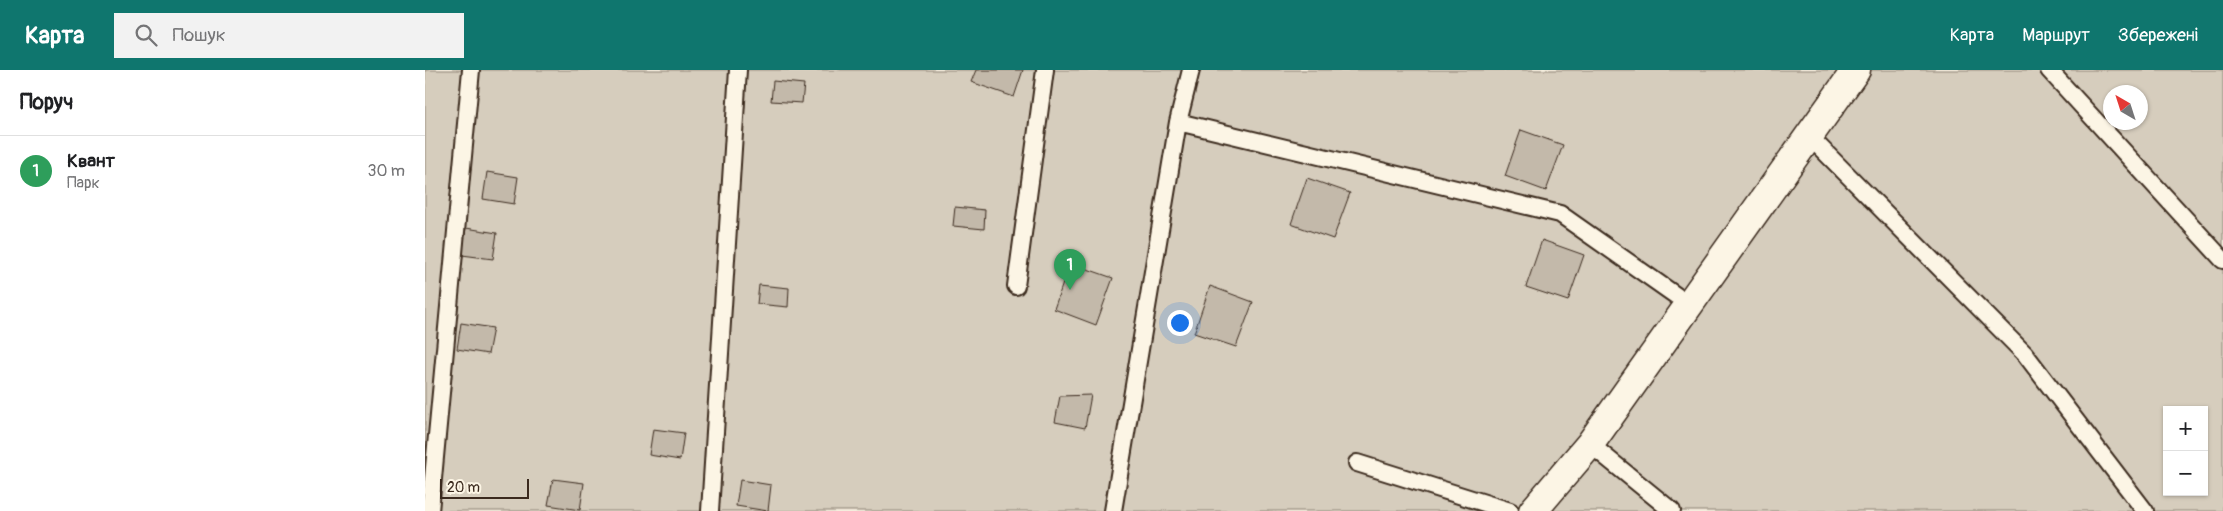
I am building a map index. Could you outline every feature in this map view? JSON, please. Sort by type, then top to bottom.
[{"type":"street","points":[[1533,511],[1589,444],[1856,70]]},
{"type":"lane","points":[[430,511],[471,70]]},
{"type":"lane","points":[[710,511],[738,70]]},
{"type":"lane","points":[[1016,286],[1045,70]]},
{"type":"lane","points":[[1113,511],[1178,122],[1191,70]]},
{"type":"lane","points":[[2049,70],[2223,260]]},
{"type":"lane","points":[[1178,122],[1561,214],[1688,304]]},
{"type":"lane","points":[[1809,136],[2025,354],[2145,511]]},
{"type":"lane","points":[[1589,444],[1672,511]]},
{"type":"lane","points":[[1357,463],[1510,511]]},
{"type":"shaded area","points":[[425,70],[2223,70],[2223,511],[425,511]]},
{"type":"building","points":[[976,70],[1023,70],[1014,97],[971,82]]},
{"type":"building","points":[[773,81],[804,84],[802,103],[771,101]]},
{"type":"building","points":[[1521,130],[1563,145],[1546,191],[1505,176]]},
{"type":"building","points":[[487,172],[518,177],[514,204],[483,199]]},
{"type":"building","points":[[1307,178],[1350,193],[1333,239],[1291,224]]},
{"type":"building","points":[[955,207],[985,210],[984,229],[953,226]]},
{"type":"building","points":[[466,228],[497,233],[493,259],[462,255]]},
{"type":"building","points":[[1542,240],[1584,255],[1568,301],[1526,287]]},
{"type":"building","points":[[1070,263],[1113,278],[1096,325],[1054,309]]},
{"type":"building","points":[[759,285],[789,288],[788,307],[757,304]]},
{"type":"building","points":[[1210,286],[1253,302],[1236,347],[1194,333]]},
{"type":"building","points":[[461,323],[493,328],[488,354],[457,349]]},
{"type":"building","points":[[1091,395],[1085,428],[1055,422],[1060,396]]},
{"type":"building","points":[[653,429],[684,433],[680,460],[649,455]]},
{"type":"building","points":[[553,479],[584,483],[580,510],[548,505]]},
{"type":"building","points":[[740,480],[771,485],[768,511],[736,506]]},
{"type":"place","name":"Квант","points":[[1070,290]]}]
